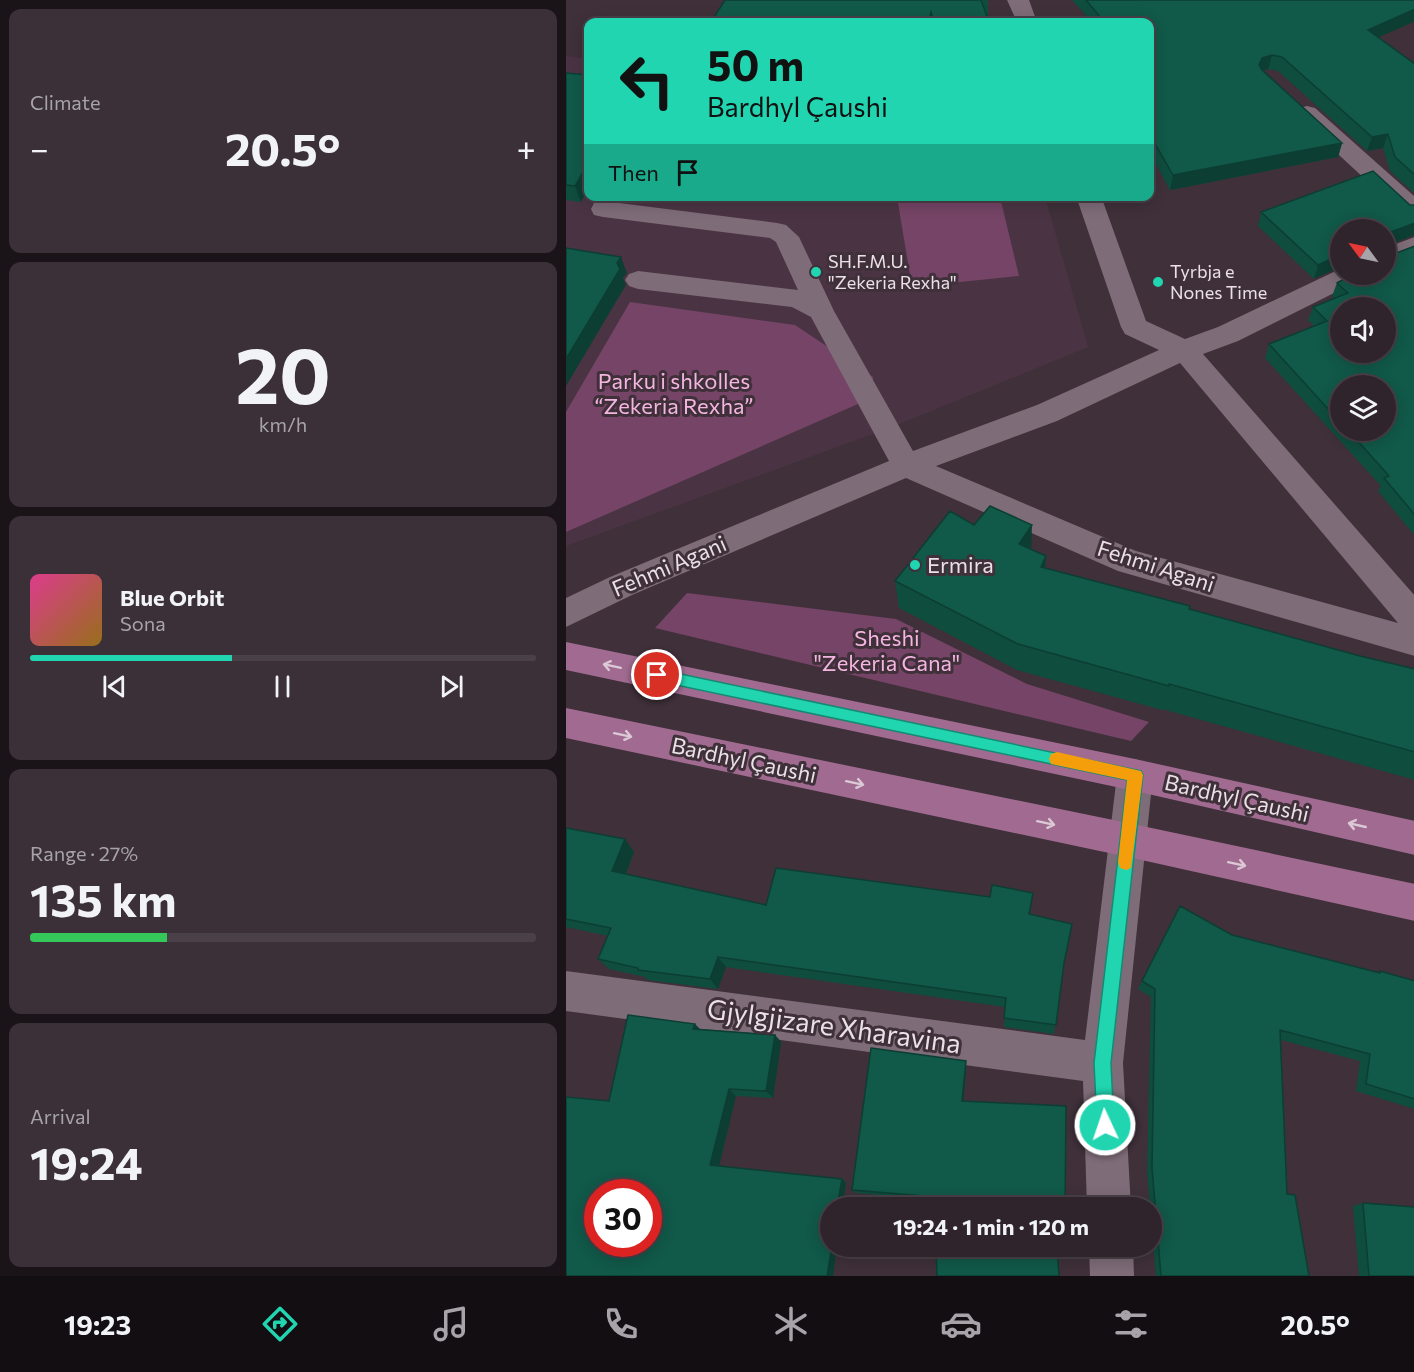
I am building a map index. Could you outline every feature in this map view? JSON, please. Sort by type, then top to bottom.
[{"type":"main road","name":"Bardhyl Çaushi","points":[[566,657],[1135,775],[1415,838]]},
{"type":"main road","name":"Bardhyl Çaushi","points":[[566,723],[1128,840],[1415,903]]},
{"type":"street","points":[[1018,0],[1025,18]]},
{"type":"street","points":[[1293,100],[1415,212]]},
{"type":"street","points":[[1090,201],[1135,327],[1184,350],[1415,620]]},
{"type":"street","points":[[603,209],[777,231],[786,237],[821,311],[907,466]]},
{"type":"street","points":[[1396,253],[1415,245]]},
{"type":"street","points":[[638,280],[797,299],[821,311]]},
{"type":"street","name":"Fehmi Agani","points":[[566,613],[621,586],[907,466],[1047,413],[1184,350],[1228,334],[1330,285]]},
{"type":"street","name":"Fehmi Agani","points":[[907,466],[1129,562],[1415,642]]},
{"type":"street","points":[[1109,1197],[1103,1063],[1135,775]]},
{"type":"street","name":"Gjylgjizare Xharavina","points":[[566,991],[1103,1063]]},
{"type":"street","points":[[1111,1257],[1112,1276]]},
{"type":"shaded area","name":"SH.F.M.U. \"Zekeria Rexha\"","points":[[566,56],[584,58],[584,201],[1046,201],[1088,347],[892,427],[566,546]]},
{"type":"green space","points":[[898,201],[1001,201],[1019,276],[912,287]]},
{"type":"green space","name":"Parku i shkolles “Zekeria Rexha”","points":[[630,302],[795,325],[873,377],[874,397],[566,532],[566,412]]},
{"type":"green space","name":"Sheshi \"Zekeria Cana\"","points":[[687,593],[896,619],[1027,684],[1149,722],[1131,741],[655,628]]},
{"type":"building","points":[[725,0],[981,0],[988,18],[933,18],[931,12],[929,18],[714,18]]},
{"type":"building","points":[[1086,0],[1415,0],[1415,9],[1368,30],[1415,64],[1415,175],[1395,157],[1388,134],[1372,137],[1282,57],[1272,55],[1262,58],[1259,65],[1262,70],[1342,143],[1173,175],[1154,142],[1154,18],[1101,18]]},
{"type":"building","points":[[566,73],[584,75],[584,171],[575,186],[566,185]]},
{"type":"building","points":[[1373,171],[1410,205],[1415,205],[1415,223],[1396,230],[1396,219],[1330,219],[1330,260],[1318,265],[1261,212]]},
{"type":"building","points":[[1415,246],[1415,515],[1384,478],[1389,476],[1358,441],[1396,441],[1396,375],[1330,375],[1330,411],[1269,344],[1327,321],[1313,307],[1330,300],[1330,363],[1396,363],[1396,297],[1338,297],[1348,293],[1339,285],[1396,285],[1396,253]]},
{"type":"building","points":[[566,248],[621,257],[617,263],[620,269],[566,359]]},
{"type":"building","points":[[990,506],[1032,525],[1019,544],[1046,556],[1041,567],[1190,606],[1189,609],[1360,656],[1415,669],[1415,752],[1018,644],[895,581],[950,511],[974,525]]},
{"type":"building","points":[[566,828],[625,839],[612,871],[766,905],[776,868],[990,897],[992,885],[1033,893],[1029,914],[1072,924],[1056,1025],[1004,1018],[1006,998],[718,957],[710,979],[638,970],[638,968],[598,959],[611,928],[566,919]]},
{"type":"building","points":[[1180,906],[1232,935],[1415,981],[1415,1099],[1366,1084],[1370,1054],[1280,1030],[1287,1194],[1295,1195],[1309,1276],[1161,1276],[1159,1257],[1162,1257],[1162,1197],[1154,1197],[1152,1168],[1155,989],[1142,981]]},
{"type":"building","points":[[628,1015],[695,1024],[693,1029],[775,1035],[766,1091],[729,1089],[710,1165],[842,1179],[839,1197],[820,1197],[820,1257],[830,1257],[827,1276],[566,1276],[566,1097],[609,1101]]},
{"type":"building","points":[[871,1048],[966,1061],[962,1101],[1066,1106],[1065,1197],[936,1197],[852,1190]]},
{"type":"building","points":[[1363,1203],[1415,1207],[1415,1276],[1369,1276]]},
{"type":"building","points":[[936,1257],[1058,1257],[1059,1276],[937,1276]]},
{"type":"slow traffic","points":[[1057,759],[1135,775],[1126,862]]},
{"type":"place","name":"SH.F.M.U. \"Zekeria Rexha\"","points":[[816,272]]},
{"type":"place","name":"Tyrbja e Nones Time","points":[[1158,282]]},
{"type":"place","name":"Ermira","points":[[915,565]]},
{"type":"route","points":[[657,675],[1135,775],[1103,1063],[1105,1125]]}]
